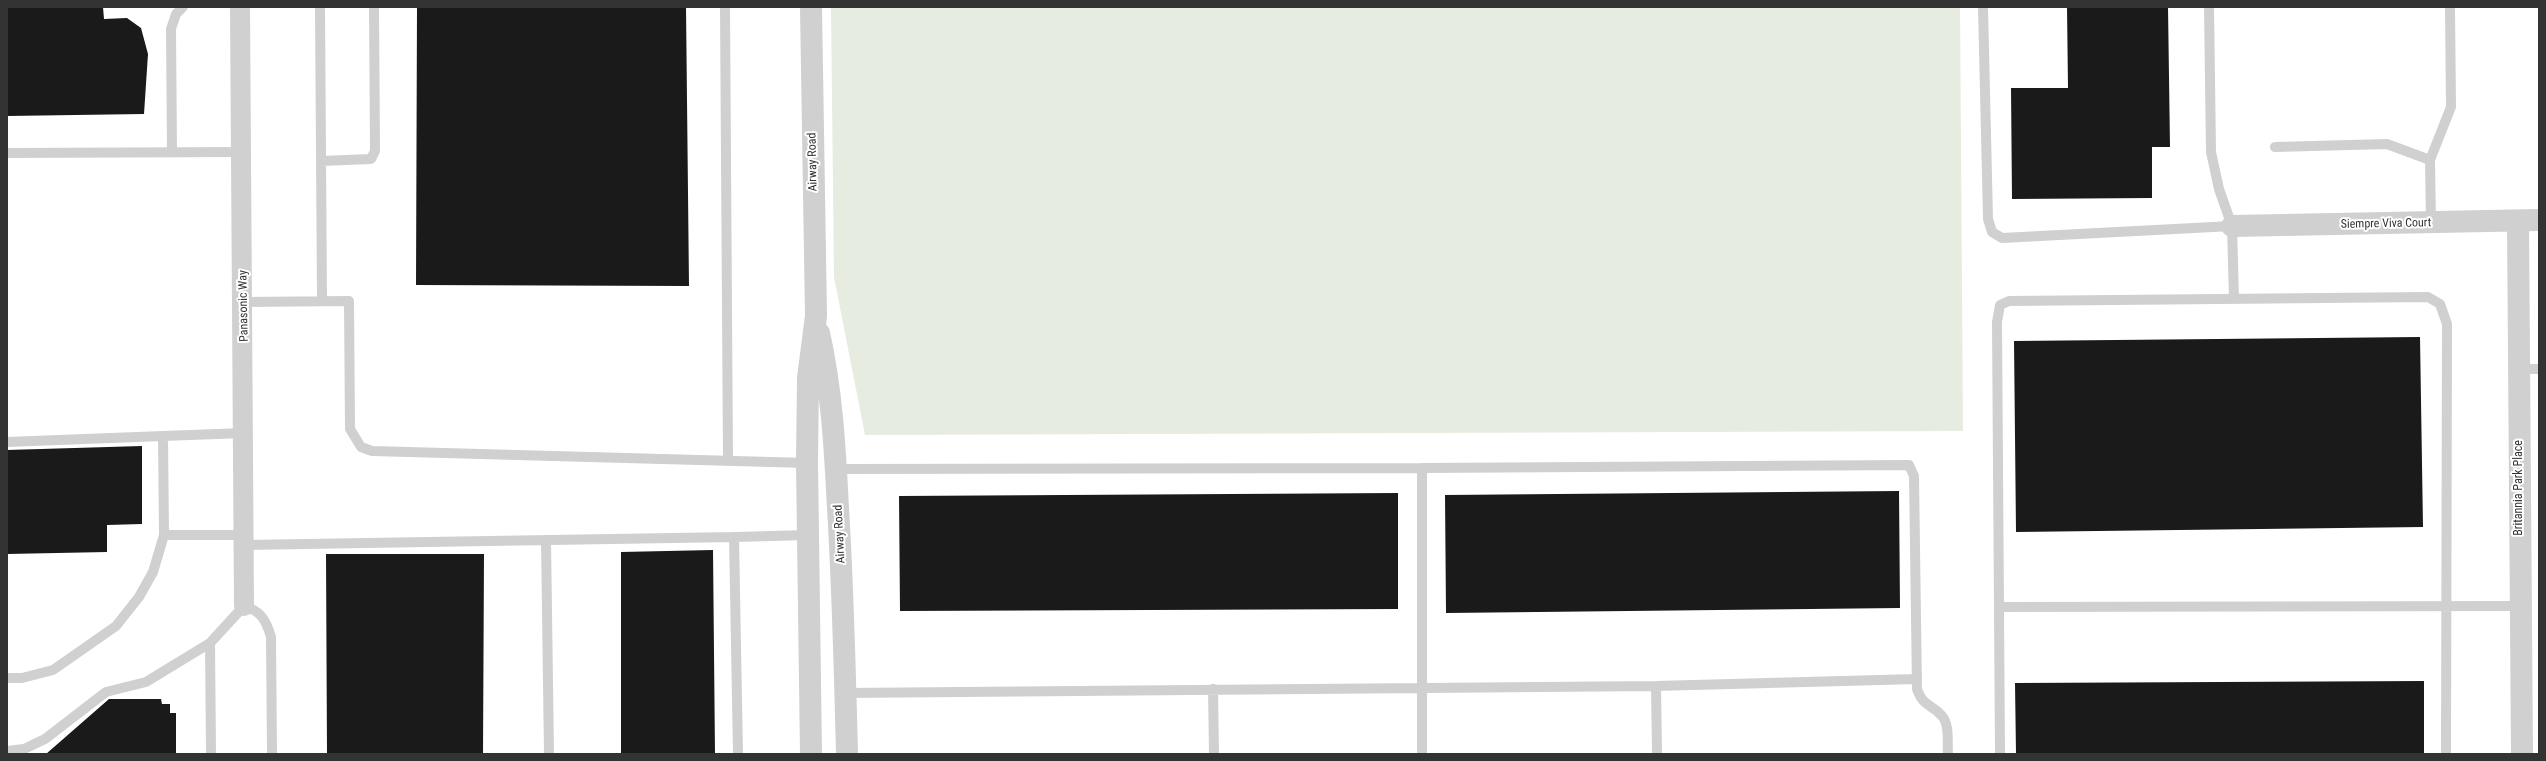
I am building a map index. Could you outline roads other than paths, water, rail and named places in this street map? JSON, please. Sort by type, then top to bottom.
[{"type":"street","name":"Panasonic Way","points":[[240,7],[244,302],[244,606]]},
{"type":"street","name":"Airway Road","points":[[811,7],[816,316],[808,378],[808,535],[811,754]]},
{"type":"street","name":"Siempre Viva Court","points":[[2232,226],[2529,221]]},
{"type":"street","name":"Britannia Park Place","points":[[2522,754],[2520,606],[2529,369],[2529,221]]},
{"type":"street","name":"Airway Road","points":[[816,316],[829,377],[836,469],[847,754]]},
{"type":"lane","points":[[172,152],[171,29],[176,14],[183,7]]},
{"type":"lane","points":[[320,7],[322,301]]},
{"type":"lane","points":[[321,161],[371,159],[375,151],[374,7]]},
{"type":"lane","points":[[725,7],[728,460]]},
{"type":"lane","points":[[1983,7],[1988,219],[1992,232],[2002,238],[2232,226]]},
{"type":"lane","points":[[2209,7],[2211,152],[2219,189],[2232,226],[2234,299]]},
{"type":"lane","points":[[2431,223],[2430,160],[2451,107],[2450,7]]},
{"type":"lane","points":[[2274,147],[2387,144],[2430,160]]},
{"type":"lane","points":[[7,153],[242,152]]},
{"type":"lane","points":[[2000,754],[1997,322],[2000,305],[2009,301],[2428,297],[2440,304],[2447,324],[2446,754]]},
{"type":"lane","points":[[244,302],[349,301],[350,429],[361,447],[367,449],[380,451],[808,463]]},
{"type":"lane","points":[[7,442],[244,433]]},
{"type":"lane","points":[[7,678],[22,678],[53,670],[116,626],[139,597],[153,572],[164,535],[164,436]]},
{"type":"lane","points":[[836,469],[1909,465],[1914,476],[1917,689],[1921,700],[1942,717],[1947,730],[1948,754]]},
{"type":"lane","points":[[1422,468],[1422,754]]},
{"type":"lane","points":[[164,535],[244,540],[546,540],[808,535]]},
{"type":"lane","points":[[734,537],[738,754]]},
{"type":"lane","points":[[546,540],[549,754]]},
{"type":"lane","points":[[7,751],[24,749],[45,739],[106,692],[146,682],[210,643],[244,606],[256,609],[266,621],[270,637],[272,754]]},
{"type":"lane","points":[[1999,607],[2520,606]]},
{"type":"lane","points":[[210,643],[210,754]]},
{"type":"lane","points":[[845,693],[1656,686],[1917,679]]},
{"type":"lane","points":[[1656,686],[1657,754]]},
{"type":"lane","points":[[1213,689],[1214,754]]}]
